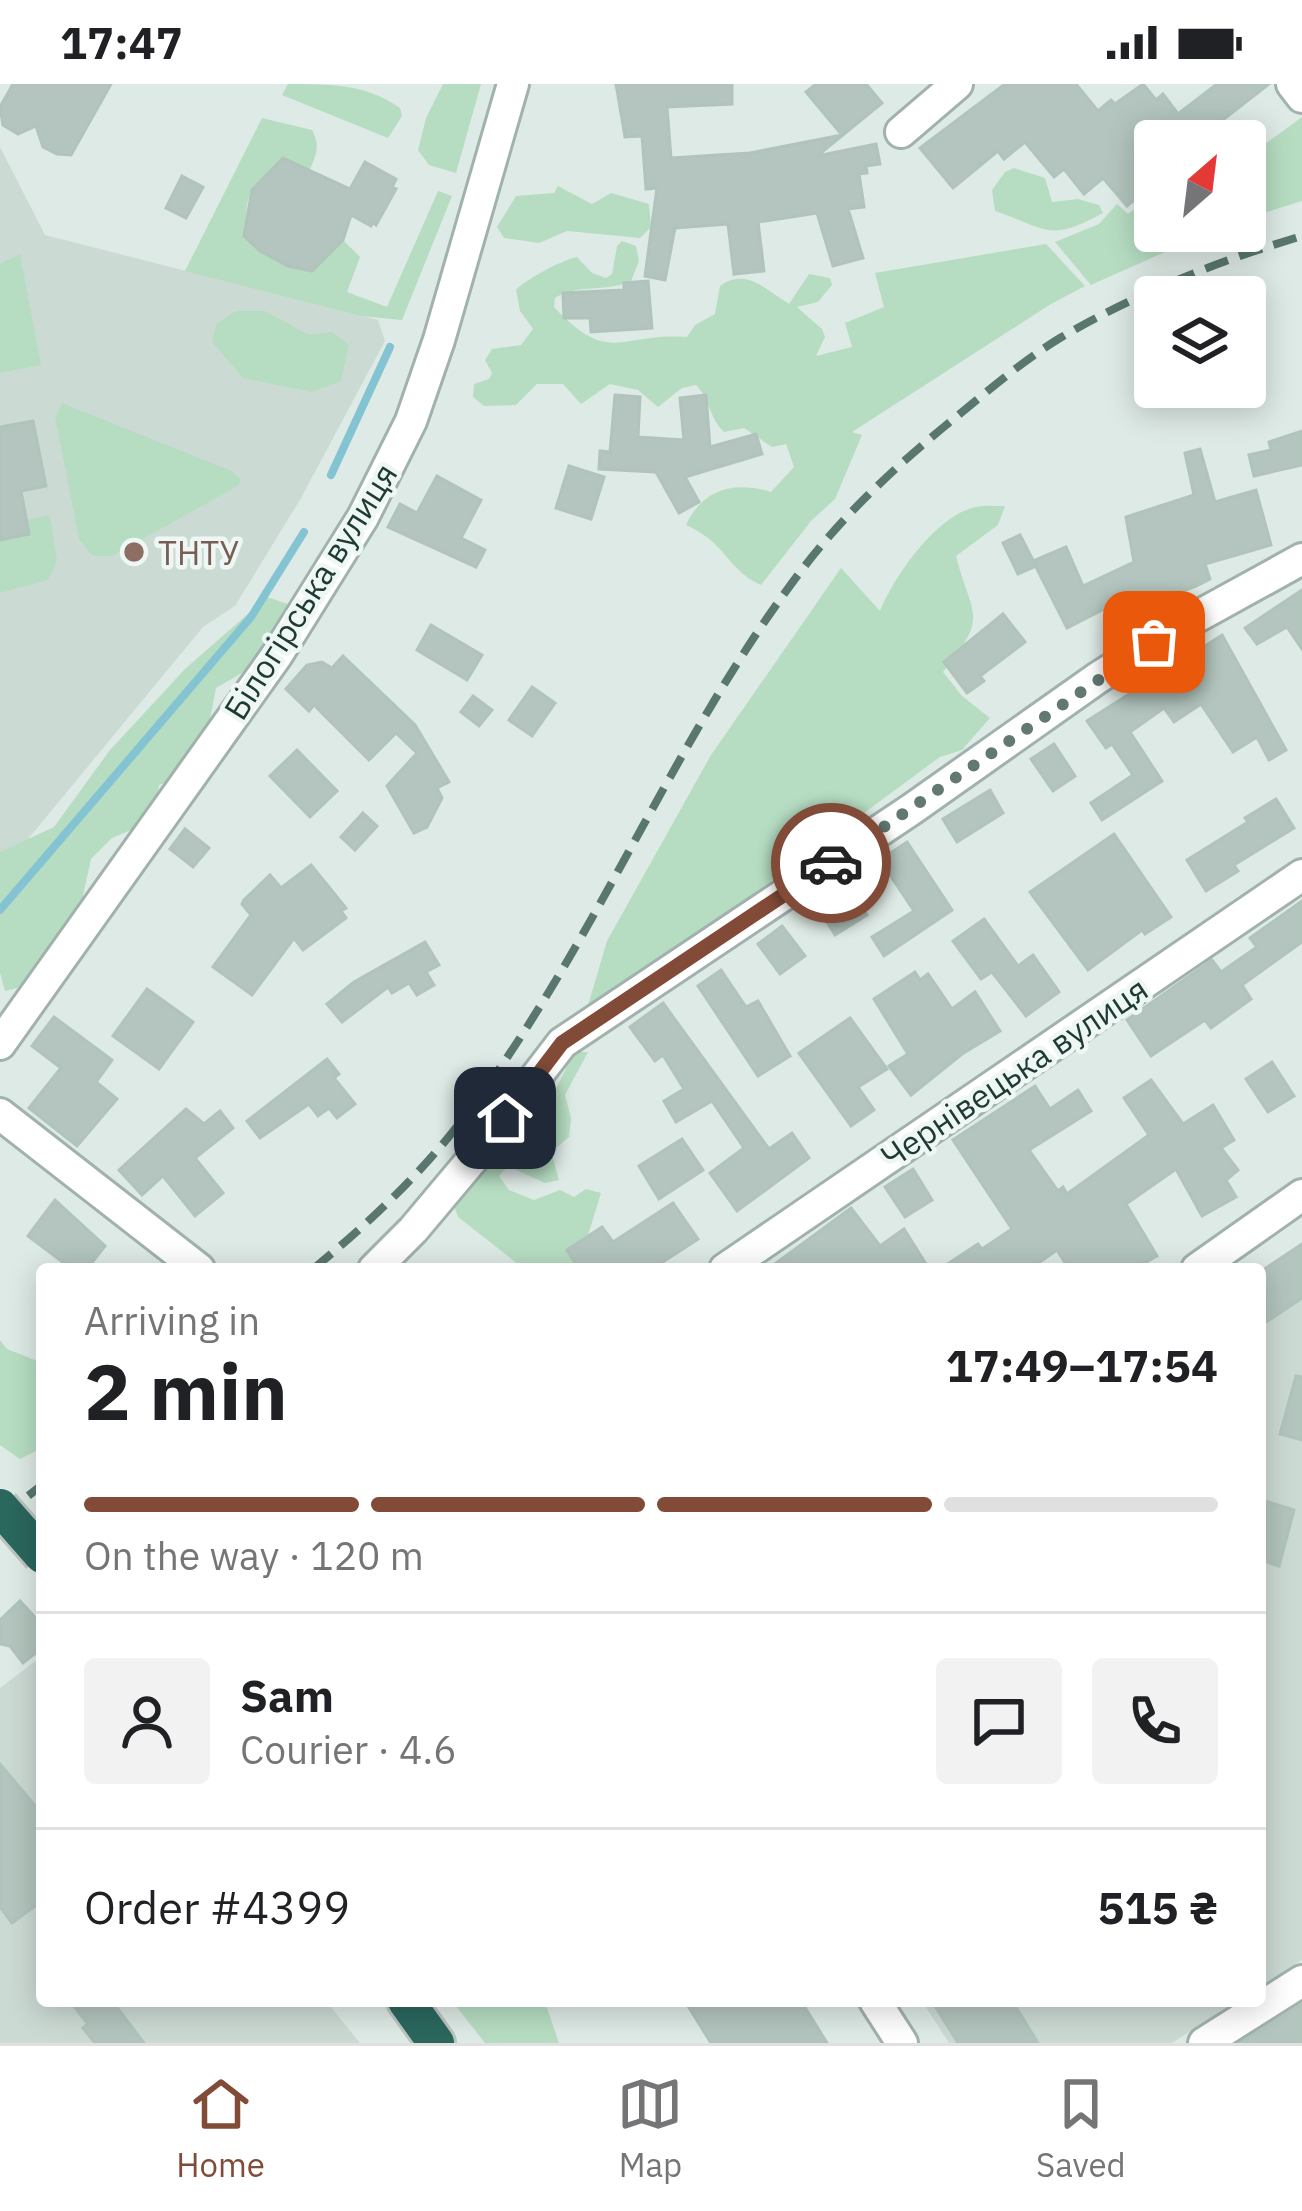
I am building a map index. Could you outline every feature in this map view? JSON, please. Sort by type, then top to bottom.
[{"type":"highway","points":[[0,1507],[36,1548]]},
{"type":"highway","points":[[410,2007],[436,2043]]},
{"type":"street","name":"Білогірська вулиця","points":[[0,1044],[277,655],[363,517],[411,421],[513,84]]},
{"type":"street","points":[[901,132],[958,84]]},
{"type":"street","points":[[1292,84],[1302,97]]},
{"type":"street","points":[[380,1263],[464,1170],[562,1043],[912,809],[1099,677],[1302,559]]},
{"type":"street","name":"Чернівецька вулиця","points":[[734,1263],[1302,875]]},
{"type":"street","points":[[0,1114],[192,1263]]},
{"type":"street","points":[[1206,1263],[1302,1195]]},
{"type":"street","points":[[1266,2004],[1302,1981]]},
{"type":"street","points":[[878,2007],[902,2043]]},
{"type":"street","points":[[1204,2043],[1261,2007]]},
{"type":"shaded area","name":"ТНТУ","points":[[0,147],[45,235],[378,320],[385,341],[301,498],[235,606],[203,627],[0,873]]},
{"type":"shaded area","points":[[1302,1244],[1302,1960],[1266,1983],[1266,1268]]},
{"type":"shaded area","points":[[36,1661],[36,2007],[331,2007],[360,2043],[0,2043],[0,1688]]},
{"type":"shaded area","points":[[926,2007],[1229,2007],[1172,2043],[949,2043]]},
{"type":"green space","points":[[288,84],[361,90],[400,108],[402,116],[388,138],[282,95]]},
{"type":"green space","points":[[443,84],[481,84],[456,173],[429,165],[418,150],[426,118]]},
{"type":"green space","points":[[1302,117],[1302,201],[1266,212],[1266,144]]},
{"type":"green space","points":[[262,118],[312,130],[317,150],[310,169],[283,158],[256,187],[248,201],[248,228],[320,262],[343,240],[360,257],[347,292],[387,307],[438,191],[452,196],[402,320],[361,316],[185,271]]},
{"type":"green space","points":[[1014,168],[1045,178],[1052,202],[1078,199],[1099,205],[1103,213],[1070,228],[1048,230],[995,211],[992,190]]},
{"type":"green space","points":[[558,186],[592,204],[611,193],[649,204],[651,227],[640,238],[567,231],[539,243],[504,238],[497,227],[516,196],[554,193]]},
{"type":"green space","points":[[1117,204],[1128,214],[1134,210],[1134,252],[1165,252],[1091,285],[1055,242],[1099,224]]},
{"type":"green space","points":[[622,241],[636,246],[639,261],[631,281],[555,298],[554,307],[573,325],[603,342],[687,337],[695,325],[715,314],[720,286],[738,279],[756,283],[789,304],[809,274],[830,278],[832,285],[818,302],[797,307],[822,329],[825,337],[816,356],[852,347],[845,323],[884,307],[875,273],[1046,244],[1085,286],[852,432],[862,435],[835,499],[811,521],[761,585],[686,525],[711,495],[745,487],[771,492],[794,467],[786,444],[772,447],[744,428],[724,432],[696,385],[682,388],[658,407],[638,390],[610,384],[581,404],[563,384],[537,384],[516,405],[484,406],[473,397],[474,384],[492,373],[485,360],[492,349],[521,345],[533,329],[520,311],[516,290],[545,270],[577,257],[592,273],[606,278],[612,274]]},
{"type":"green space","points":[[20,254],[41,365],[0,373],[0,264]]},
{"type":"green space","points":[[236,311],[265,311],[309,335],[332,332],[349,345],[341,381],[312,392],[243,378],[212,342],[216,324]]},
{"type":"green space","points":[[62,403],[232,471],[241,480],[238,486],[112,556],[93,556],[79,539],[55,417]]},
{"type":"green space","points":[[1005,506],[998,525],[956,556],[971,605],[972,626],[943,672],[962,696],[990,718],[962,750],[940,757],[584,1019],[607,941],[711,755],[841,568],[880,611],[906,565],[946,522],[976,507]]},
{"type":"green space","points":[[50,515],[57,561],[48,580],[0,593],[0,540],[26,520]]},
{"type":"green space","points":[[267,597],[288,604],[247,670],[216,688],[207,735],[184,776],[159,785],[147,823],[112,838],[91,859],[79,914],[25,986],[5,991],[0,973],[0,852],[54,827],[110,750],[185,669]]},
{"type":"green space","points":[[574,1052],[588,1052],[565,1095],[571,1118],[569,1137],[551,1152],[559,1180],[545,1183],[508,1166],[499,1176],[509,1190],[534,1200],[560,1190],[574,1197],[586,1189],[601,1193],[576,1263],[517,1263],[458,1217],[451,1198],[486,1149],[557,1087]]},
{"type":"green space","points":[[0,1340],[7,1349],[36,1361],[36,1451],[20,1459],[0,1445]]},
{"type":"green space","points":[[457,2007],[546,2007],[559,2043],[485,2043]]},
{"type":"building","points":[[13,84],[111,84],[71,155],[43,147],[36,126],[18,134],[3,125],[0,107]]},
{"type":"building","points":[[616,84],[732,84],[732,104],[667,107],[671,158],[750,153],[842,135],[806,92],[816,84],[866,84],[882,103],[817,156],[876,144],[880,164],[866,166],[867,173],[859,174],[864,207],[848,209],[863,258],[833,266],[817,213],[758,222],[764,271],[734,274],[728,224],[675,228],[665,280],[645,276],[657,188],[646,189],[642,136],[625,137]]},
{"type":"building","points":[[1005,84],[1076,84],[1098,111],[1143,84],[1156,100],[1163,94],[1178,114],[1217,84],[1269,84],[1223,120],[1134,120],[1134,200],[1127,206],[1103,178],[1084,194],[1064,169],[1054,177],[1025,142],[1004,159],[998,151],[953,188],[920,148]]},
{"type":"building","points":[[283,158],[350,189],[365,162],[396,179],[392,187],[396,189],[376,225],[351,215],[343,240],[312,271],[288,266],[244,236],[252,190]]},
{"type":"building","points":[[182,176],[203,187],[186,218],[166,208]]},
{"type":"building","points":[[648,281],[652,328],[591,332],[590,318],[564,318],[563,293],[624,290],[624,283]]},
{"type":"building","points":[[615,395],[640,397],[638,437],[684,440],[680,398],[706,395],[710,447],[756,434],[762,454],[685,477],[699,502],[679,513],[656,472],[599,469],[600,451],[610,452]]},
{"type":"building","points":[[33,421],[46,486],[21,491],[29,534],[0,540],[0,427]]},
{"type":"building","points":[[1302,431],[1302,465],[1254,476],[1249,455],[1271,450],[1269,442]]},
{"type":"building","points":[[1200,449],[1215,502],[1256,490],[1271,545],[1205,564],[1210,579],[1196,586],[1172,595],[1170,591],[1120,616],[1114,604],[1067,628],[1033,561],[1066,547],[1083,586],[1134,562],[1126,517],[1194,495],[1185,453]]},
{"type":"building","points":[[569,466],[604,477],[591,519],[556,508]]},
{"type":"building","points":[[437,476],[481,500],[461,538],[485,550],[476,567],[388,527],[400,504],[417,513]]},
{"type":"building","points":[[1020,535],[1036,566],[1018,574],[1003,543]]},
{"type":"building","points":[[1302,590],[1302,649],[1287,627],[1257,644],[1245,628]]},
{"type":"building","points":[[1003,614],[1025,642],[980,676],[984,681],[967,693],[944,662]]},
{"type":"building","points":[[431,625],[482,655],[467,680],[417,650]]},
{"type":"building","points":[[1222,635],[1286,750],[1269,760],[1257,737],[1233,752],[1201,704],[1174,722],[1164,708],[1130,732],[1162,781],[1102,820],[1091,803],[1133,775],[1112,744],[1106,748],[1087,721]]},
{"type":"building","points":[[343,656],[415,725],[449,782],[437,788],[442,798],[427,827],[414,833],[387,786],[417,753],[396,733],[369,760],[314,705],[309,711],[286,689],[307,665],[322,662],[332,668]]},
{"type":"building","points":[[532,687],[555,703],[532,736],[509,720]]},
{"type":"building","points":[[473,696],[492,710],[479,726],[461,712]]},
{"type":"building","points":[[1054,744],[1075,776],[1053,791],[1031,759]]},
{"type":"building","points":[[297,750],[337,791],[310,817],[270,776]]},
{"type":"building","points":[[990,790],[1003,813],[957,842],[943,819]]},
{"type":"building","points":[[1276,799],[1294,828],[1234,865],[1238,871],[1206,891],[1187,860]]},
{"type":"building","points":[[363,813],[377,826],[355,850],[341,837]]},
{"type":"building","points":[[185,829],[209,848],[193,867],[170,849]]},
{"type":"building","points":[[1114,834],[1171,917],[1145,934],[1142,930],[1088,970],[1030,892]]},
{"type":"building","points":[[907,842],[952,910],[884,956],[872,937],[914,911],[880,860]]},
{"type":"building","points":[[311,865],[346,908],[341,911],[346,918],[303,950],[294,938],[252,995],[213,967],[251,915],[244,900],[270,875],[281,888]]},
{"type":"building","points":[[847,883],[867,915],[835,935],[815,902]]},
{"type":"building","points":[[1302,901],[1302,942],[1242,985],[1251,999],[1211,1028],[1205,1020],[1151,1056],[1127,1020],[1212,960],[1221,972],[1257,947],[1250,938]]},
{"type":"building","points":[[984,919],[1018,966],[1033,955],[1059,992],[1026,1016],[992,972],[981,979],[953,941]]},
{"type":"building","points":[[782,926],[805,956],[780,974],[758,944]]},
{"type":"building","points":[[425,942],[439,965],[426,972],[434,985],[417,995],[409,983],[392,993],[388,987],[342,1022],[327,1004],[354,982]]},
{"type":"building","points":[[721,970],[746,1007],[758,1001],[790,1056],[758,1076],[698,986]]},
{"type":"building","points":[[915,972],[920,980],[928,974],[952,1009],[975,992],[1000,1031],[911,1095],[889,1066],[908,1054],[874,999]]},
{"type":"building","points":[[147,989],[193,1022],[159,1069],[113,1036]]},
{"type":"building","points":[[663,1003],[769,1149],[792,1133],[809,1158],[737,1211],[710,1173],[744,1148],[712,1101],[676,1122],[664,1101],[684,1089],[663,1055],[655,1061],[630,1027]]},
{"type":"building","points":[[54,1017],[112,1060],[96,1082],[117,1099],[77,1146],[29,1108],[61,1068],[32,1046]]},
{"type":"building","points":[[850,1018],[887,1069],[858,1087],[874,1110],[851,1126],[799,1053]]},
{"type":"building","points":[[327,1059],[339,1074],[334,1078],[355,1104],[337,1118],[329,1108],[318,1116],[309,1104],[260,1138],[247,1121]]},
{"type":"building","points":[[1272,1062],[1294,1096],[1268,1112],[1246,1079]]},
{"type":"building","points":[[1151,1080],[1183,1124],[1213,1105],[1234,1140],[1221,1148],[1238,1170],[1226,1180],[1236,1197],[1202,1216],[1176,1169],[1126,1204],[1157,1256],[1145,1263],[1065,1263],[1057,1250],[1039,1263],[949,1263],[1012,1229],[953,1140],[1035,1086],[1050,1109],[1078,1090],[1091,1111],[1029,1150],[1058,1191],[1063,1187],[1067,1194],[1149,1135],[1124,1098]]},
{"type":"building","points":[[186,1109],[204,1124],[220,1111],[233,1128],[195,1158],[223,1193],[195,1216],[163,1176],[142,1195],[119,1170]]},
{"type":"building","points":[[682,1139],[703,1170],[659,1199],[639,1166]]},
{"type":"building","points":[[913,1169],[932,1200],[905,1217],[885,1187]]},
{"type":"building","points":[[55,1200],[105,1246],[92,1263],[64,1263],[28,1236]]},
{"type":"building","points":[[673,1203],[698,1239],[661,1263],[575,1263],[567,1250],[602,1227],[613,1242]]},
{"type":"building","points":[[851,1208],[880,1246],[904,1229],[925,1263],[776,1263]]},
{"type":"building","points":[[1302,1244],[1302,1298],[1266,1322],[1266,1268]]},
{"type":"building","points":[[1296,1376],[1302,1377],[1302,1440],[1280,1434]]},
{"type":"building","points":[[1266,1501],[1294,1510],[1279,1566],[1266,1562]]},
{"type":"building","points":[[20,1601],[36,1618],[36,1653],[23,1663],[10,1646],[0,1644],[0,1620]]},
{"type":"building","points":[[0,1764],[36,1807],[36,1905],[12,1923],[0,1907]]},
{"type":"building","points":[[1302,2004],[1302,2043],[1240,2043]]},
{"type":"building","points":[[75,2007],[117,2007],[144,2043],[95,2043],[83,2028],[88,2024]]},
{"type":"building","points":[[689,2007],[805,2007],[827,2043],[711,2043]]},
{"type":"building","points":[[936,2007],[1016,2007],[1038,2043],[958,2043]]},
{"type":"waterway","points":[[331,475],[390,347]]},
{"type":"waterway","points":[[0,910],[251,617],[304,532]]},
{"type":"railway","points":[[320,1263],[394,1196],[466,1115],[555,981],[757,633],[804,567],[853,511],[945,426],[1060,338],[1178,280],[1302,236]]},
{"type":"railway","points":[[0,1518],[36,1490]]},
{"type":"way so far","points":[[831,863],[1154,642]]},
{"type":"place","name":"ТНТУ","points":[[134,552]]},
{"type":"route","points":[[505,1118],[562,1043],[831,863]]}]
